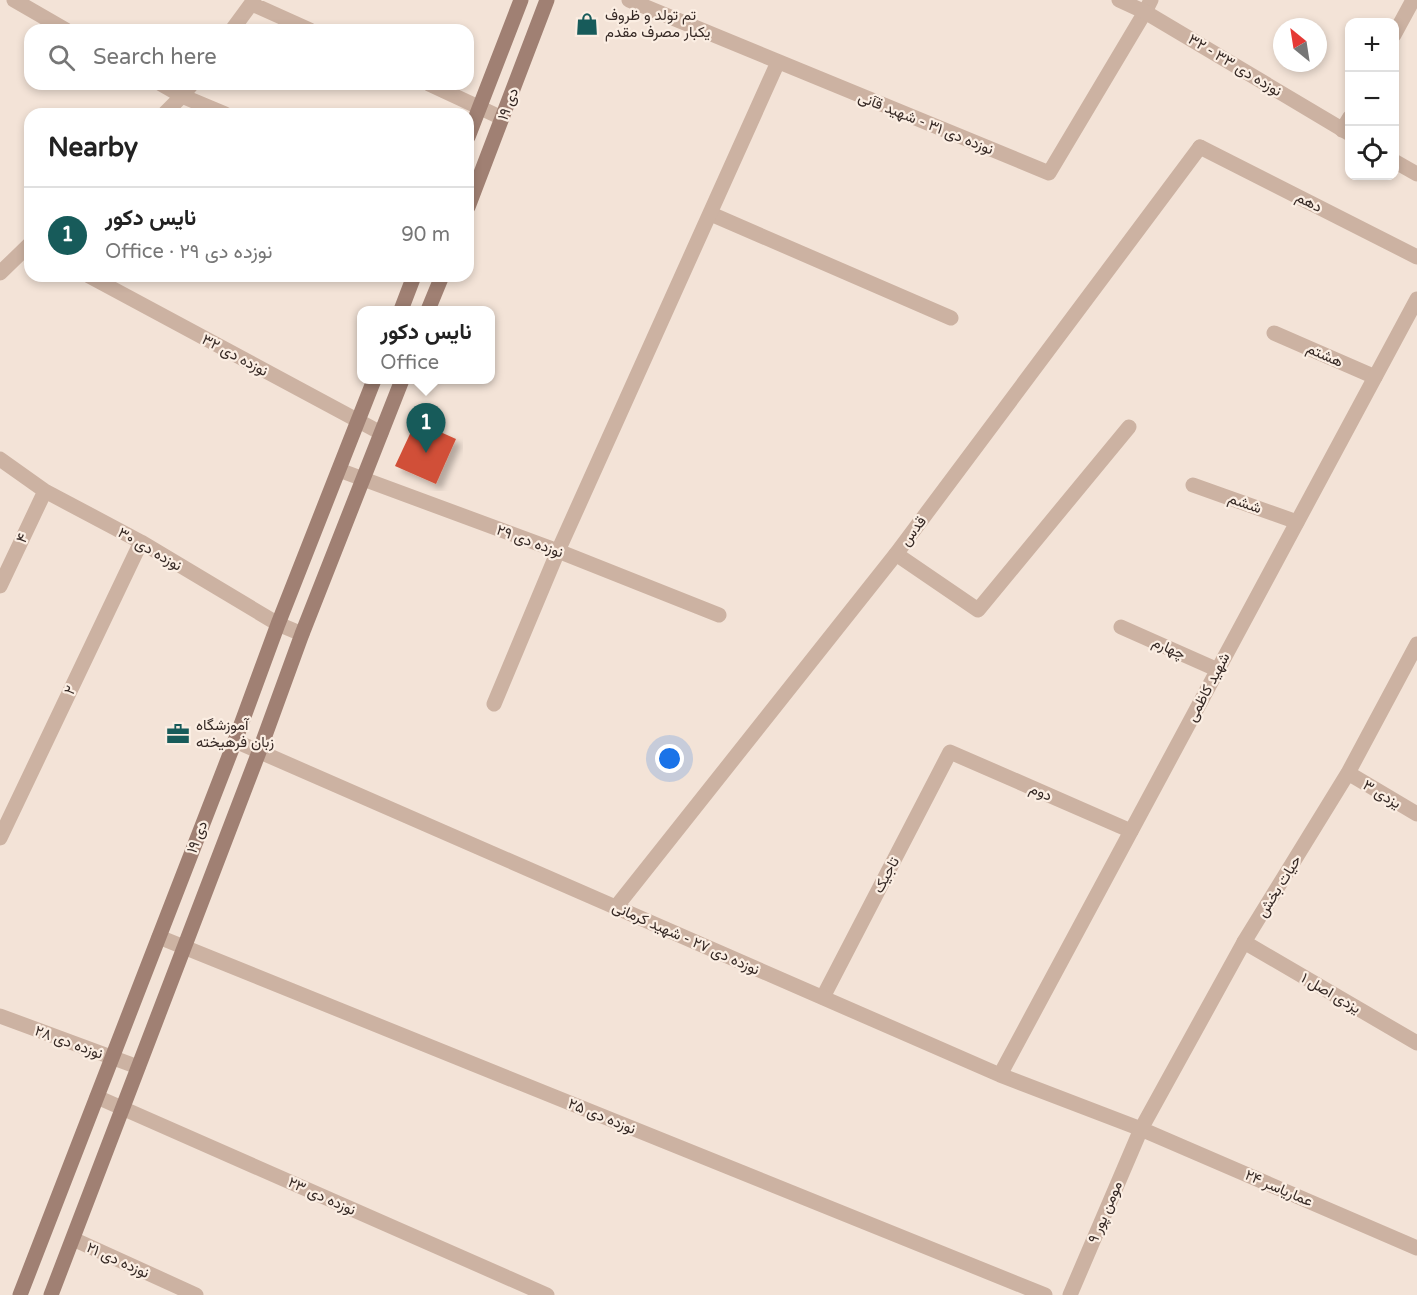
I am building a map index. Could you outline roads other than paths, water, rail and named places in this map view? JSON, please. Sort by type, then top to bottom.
[{"type":"main road","name":"۱۹ دی","points":[[474,122],[521,0]]},
{"type":"main road","name":"۱۹ دی","points":[[474,191],[547,0]]},
{"type":"main road","points":[[403,306],[412,282]]},
{"type":"main road","points":[[430,306],[440,282]]},
{"type":"main road","name":"۱۹ دی","points":[[21,1295],[372,384]]},
{"type":"main road","name":"۱۹ دی","points":[[51,1295],[302,634],[400,384]]},
{"type":"street","points":[[14,0],[56,24]]},
{"type":"street","name":"نوزده دی ۳۱ - شهید قآنی","points":[[629,0],[1049,173],[1148,6]]},
{"type":"street","name":"۳۲ - نوزده دی ۳۳","points":[[1119,0],[1148,6],[1345,126]]},
{"type":"street","points":[[1399,26],[1413,0]]},
{"type":"street","points":[[236,24],[253,2],[298,24]]},
{"type":"street","points":[[494,704],[558,551],[778,62]]},
{"type":"street","points":[[170,108],[187,90],[216,108]]},
{"type":"street","points":[[442,90],[502,118]]},
{"type":"street","name":"دهم","points":[[1200,147],[1417,257]]},
{"type":"street","name":"قدس","points":[[616,908],[897,554],[1200,147]]},
{"type":"street","points":[[1399,163],[1417,174]]},
{"type":"street","points":[[711,214],[951,318]]},
{"type":"street","points":[[0,273],[24,250]]},
{"type":"street","name":"نوزده دی ۳۲","points":[[100,282],[381,433]]},
{"type":"street","name":"شهید کاظمی","points":[[1000,1075],[1417,299]]},
{"type":"street","name":"هشتم","points":[[1274,333],[1375,377]]},
{"type":"street","points":[[897,554],[978,610],[1129,427]]},
{"type":"street","name":"نوزده دی ۳۰","points":[[0,459],[45,491],[141,542],[278,624],[302,634]]},
{"type":"street","name":"نوزده دی ۲۹","points":[[339,470],[558,551],[719,615]]},
{"type":"street","name":"ششم","points":[[1193,484],[1297,522]]},
{"type":"street","name":"۴","points":[[0,586],[45,491]]},
{"type":"street","name":"۲","points":[[0,838],[141,542]]},
{"type":"street","name":"چهارم","points":[[1121,627],[1218,670]]},
{"type":"street","name":"حیات بخش","points":[[1141,1129],[1244,942],[1348,773],[1417,644]]},
{"type":"street","name":"نوزده دی ۲۷ - شهید کرمانی","points":[[235,741],[1000,1075],[1141,1129]]},
{"type":"street","name":"دوم","points":[[950,752],[1131,831]]},
{"type":"street","name":"تاجیک","points":[[823,997],[950,752]]},
{"type":"street","name":"یزدی ۳","points":[[1348,773],[1417,814]]},
{"type":"street","name":"نوزده دی ۲۵","points":[[159,937],[1045,1295]]},
{"type":"street","name":"یزدی اصل ۱","points":[[1244,942],[1417,1043]]},
{"type":"street","name":"نوزده دی ۲۸","points":[[0,1016],[138,1067]]},
{"type":"street","name":"نوزده دی ۲۳","points":[[97,1097],[547,1295]]},
{"type":"street","name":"عماریاسر ۲۴","points":[[1141,1129],[1417,1248]]},
{"type":"street","name":"مومن پور ۹","points":[[1070,1295],[1141,1129]]},
{"type":"street","name":"نوزده دی ۲۱","points":[[73,1239],[196,1295]]},
{"type":"place","name":"تم تولد و ظروف یکبار مصرف مقدم","points":[[587,24]]},
{"type":"place","name":"نایس دکور","points":[[426,453]]},
{"type":"place","name":"آموزشگاه زبان فرهیخته","points":[[178,734]]}]
